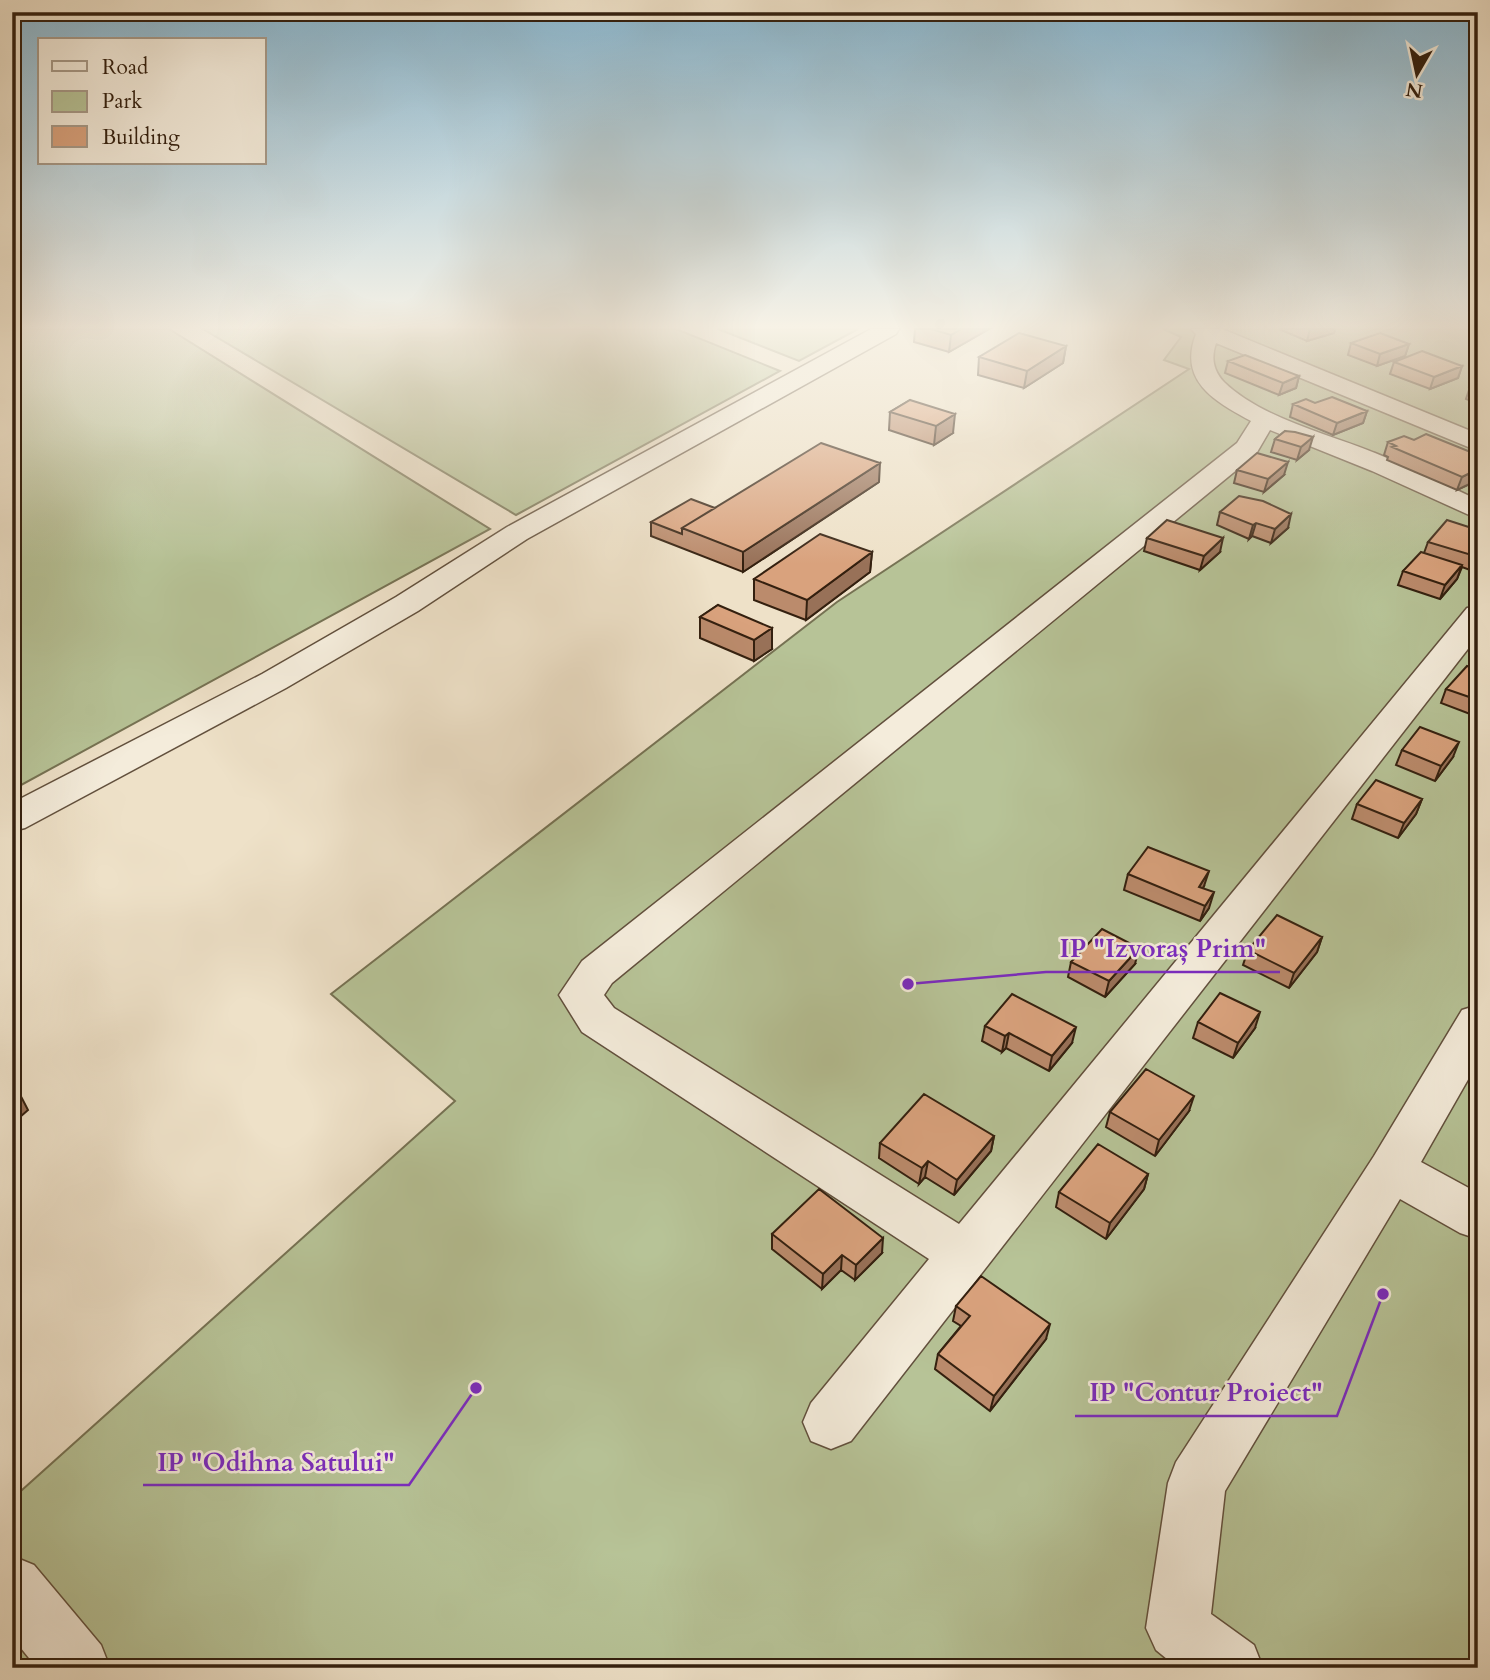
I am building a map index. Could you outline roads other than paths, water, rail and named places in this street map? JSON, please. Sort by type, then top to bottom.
[{"type":"street","points":[[12,819],[274,681],[407,604],[517,533],[745,407]]},
{"type":"street","points":[[1245,407],[1478,511]]},
{"type":"street","points":[[1392,407],[1478,443]]},
{"type":"street","points":[[965,1255],[598,1020],[581,995],[597,972],[1247,448],[1265,418]]},
{"type":"street","points":[[831,1422],[1478,615]]},
{"type":"street","points":[[1231,1668],[1178,1629],[1197,1483],[1391,1170],[1478,1023]]},
{"type":"street","points":[[1391,1170],[1478,1218]]},
{"type":"street","points":[[12,1587],[78,1668]]},
{"type":"place","name":"IP \"Izvoraș Prim\"","points":[[908,984]]},
{"type":"place","name":"IP \"Contur Proiect\"","points":[[1383,1294]]},
{"type":"place","name":"IP \"Odihna Satului\"","points":[[476,1388]]}]
